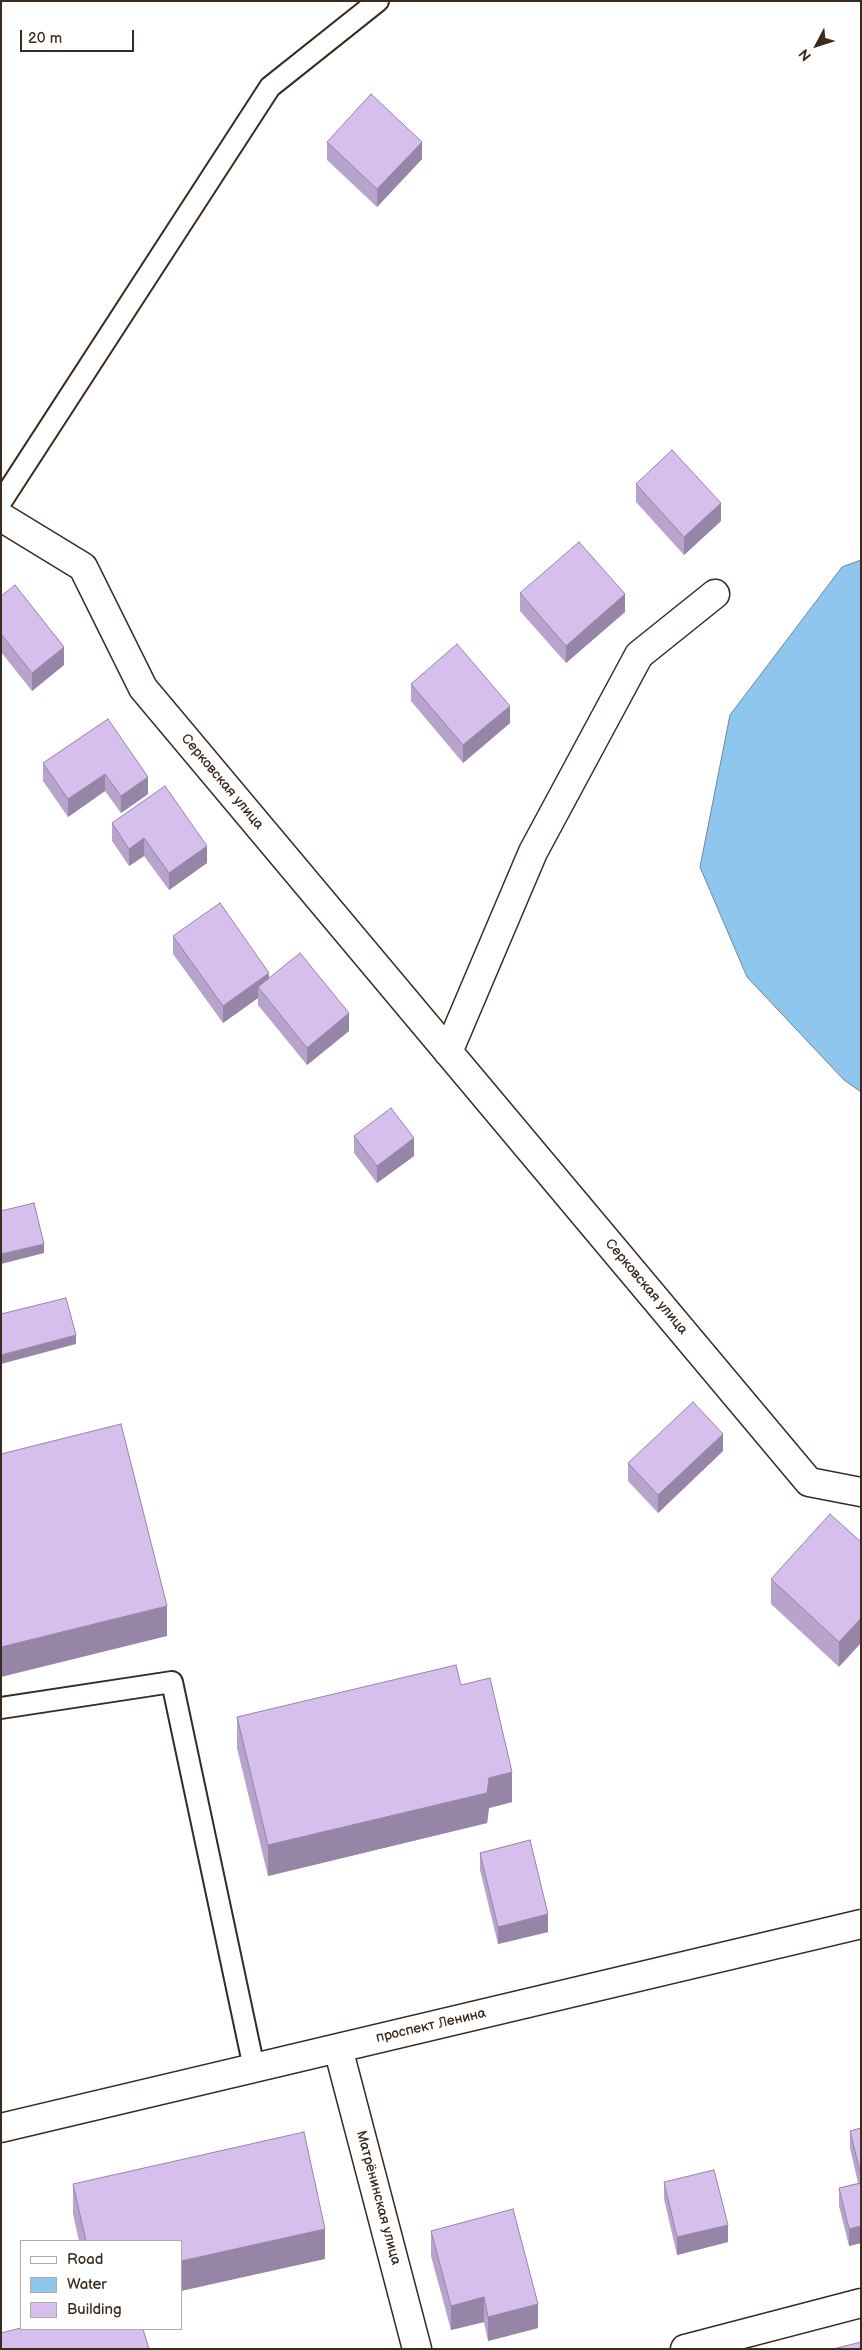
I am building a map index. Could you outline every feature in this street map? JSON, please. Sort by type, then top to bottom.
[{"type":"street","name":"Серковская улица","points":[[1,517],[83,567],[143,688],[809,1482],[861,1492]]},
{"type":"street","points":[[448,1052],[532,852],[639,655],[715,594]]},
{"type":"street","name":"проспект Ленина","points":[[1,2128],[861,1924]]},
{"type":"street","name":"Матрёнинская улица","points":[[338,2048],[417,2349]]},
{"type":"street","points":[[685,2349],[861,2303]]},
{"type":"lane","points":[[1,502],[270,87],[378,1]]},
{"type":"lane","points":[[1,1708],[172,1682],[254,2068]]},
{"type":"water","points":[[861,560],[861,1092],[844,1080],[747,977],[700,867],[730,715],[842,567]]},
{"type":"building","points":[[371,94],[422,142],[377,189],[327,142]]},
{"type":"building","points":[[672,450],[721,503],[684,537],[636,484]]},
{"type":"building","points":[[579,542],[625,594],[566,646],[520,593]]},
{"type":"building","points":[[15,585],[64,647],[32,673],[1,634],[1,596]]},
{"type":"building","points":[[457,644],[510,706],[463,745],[411,684]]},
{"type":"building","points":[[108,719],[148,777],[121,796],[105,774],[68,799],[43,763]]},
{"type":"building","points":[[165,786],[207,846],[169,873],[144,838],[129,849],[112,823]]},
{"type":"building","points":[[220,903],[269,973],[223,1006],[173,936]]},
{"type":"building","points":[[300,953],[349,1013],[307,1048],[258,987]]},
{"type":"building","points":[[391,1108],[414,1138],[377,1166],[354,1136]]},
{"type":"building","points":[[34,1203],[44,1244],[1,1254],[1,1211]]},
{"type":"building","points":[[66,1298],[76,1335],[1,1355],[1,1314]]},
{"type":"building","points":[[693,1402],[723,1434],[658,1495],[628,1463]]},
{"type":"building","points":[[121,1424],[167,1606],[1,1647],[1,1454]]},
{"type":"building","points":[[830,1514],[861,1542],[861,1618],[839,1642],[771,1579]]},
{"type":"building","points":[[456,1665],[461,1685],[490,1678],[512,1772],[489,1778],[487,1793],[268,1845],[237,1717]]},
{"type":"building","points":[[530,1840],[548,1914],[498,1927],[480,1853]]},
{"type":"building","points":[[861,2128],[861,2175],[850,2131]]},
{"type":"building","points":[[304,2132],[325,2229],[182,2261],[182,2240],[86,2240],[73,2184]]},
{"type":"building","points":[[714,2170],[728,2225],[677,2237],[664,2182]]},
{"type":"building","points":[[861,2183],[861,2226],[849,2229],[839,2188]]},
{"type":"building","points":[[513,2209],[538,2304],[488,2317],[484,2297],[451,2306],[431,2231]]},
{"type":"building","points":[[20,2328],[20,2330],[143,2330],[149,2349],[1,2349],[1,2333]]},
{"type":"building","points":[[861,2342],[861,2349],[833,2349]]}]
